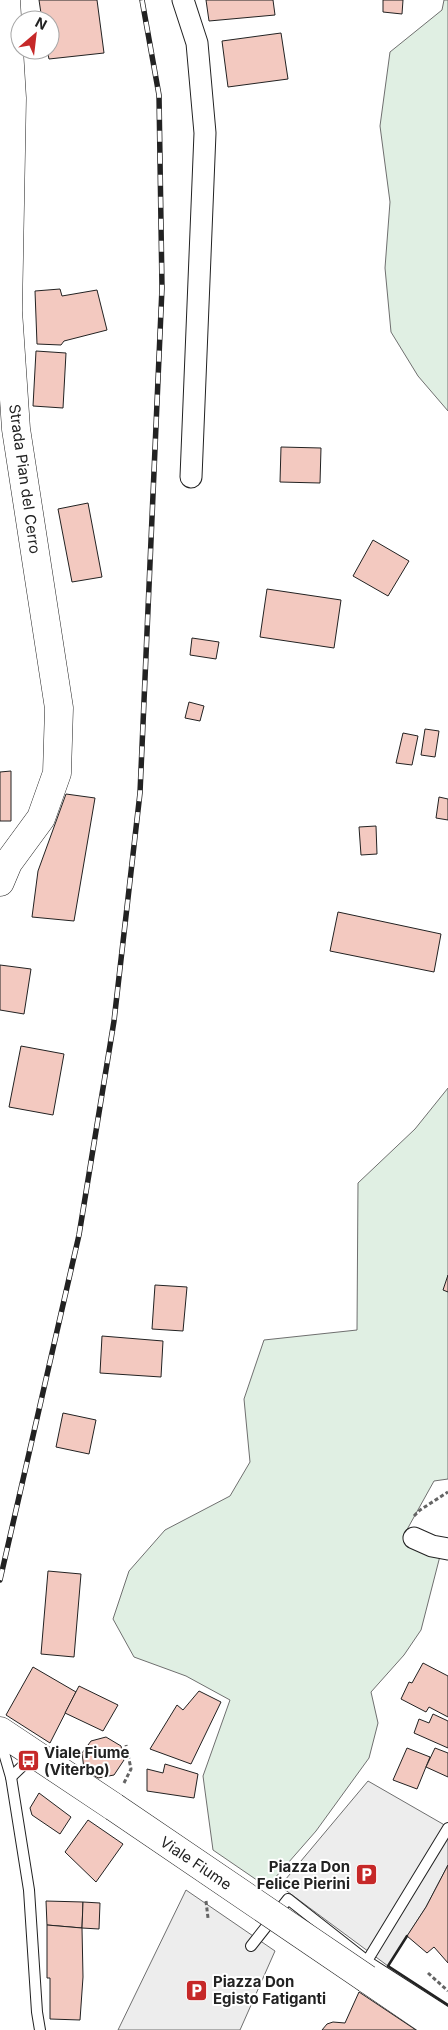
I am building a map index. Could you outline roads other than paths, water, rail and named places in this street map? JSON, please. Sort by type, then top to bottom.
[{"type":"street","name":"Strada Pian del Cerro","points":[[3,869],[42,818],[57,773],[59,708],[8,429],[12,98],[6,0]]},
{"type":"street","points":[[183,0],[197,43],[205,133],[191,477]]},
{"type":"street","points":[[414,1538],[432,1546],[448,1548]]},
{"type":"street","name":"Viale Fiume","points":[[3,1733],[35,1754],[118,1796],[367,1970],[442,2030]]},
{"type":"lane","points":[[3,1733],[4,1753],[11,1777],[28,1890],[40,2030]]},
{"type":"lane","points":[[11,1777],[35,1754]]},
{"type":"lane","points":[[367,1970],[448,1828]]},
{"type":"lane","points":[[251,1946],[288,1899],[367,1970],[448,2013]]},
{"type":"railway","points":[[0,1580],[79,1235],[114,1021],[140,793],[162,288],[159,95],[142,0]]},
{"type":"place","name":"Viale Fiume (Viterbo)","points":[[28,1761]]},
{"type":"place","name":"Piazza Don Felice Pierini","points":[[366,1875]]},
{"type":"place","name":"Piazza Don Egisto Fatiganti","points":[[197,1990]]}]
